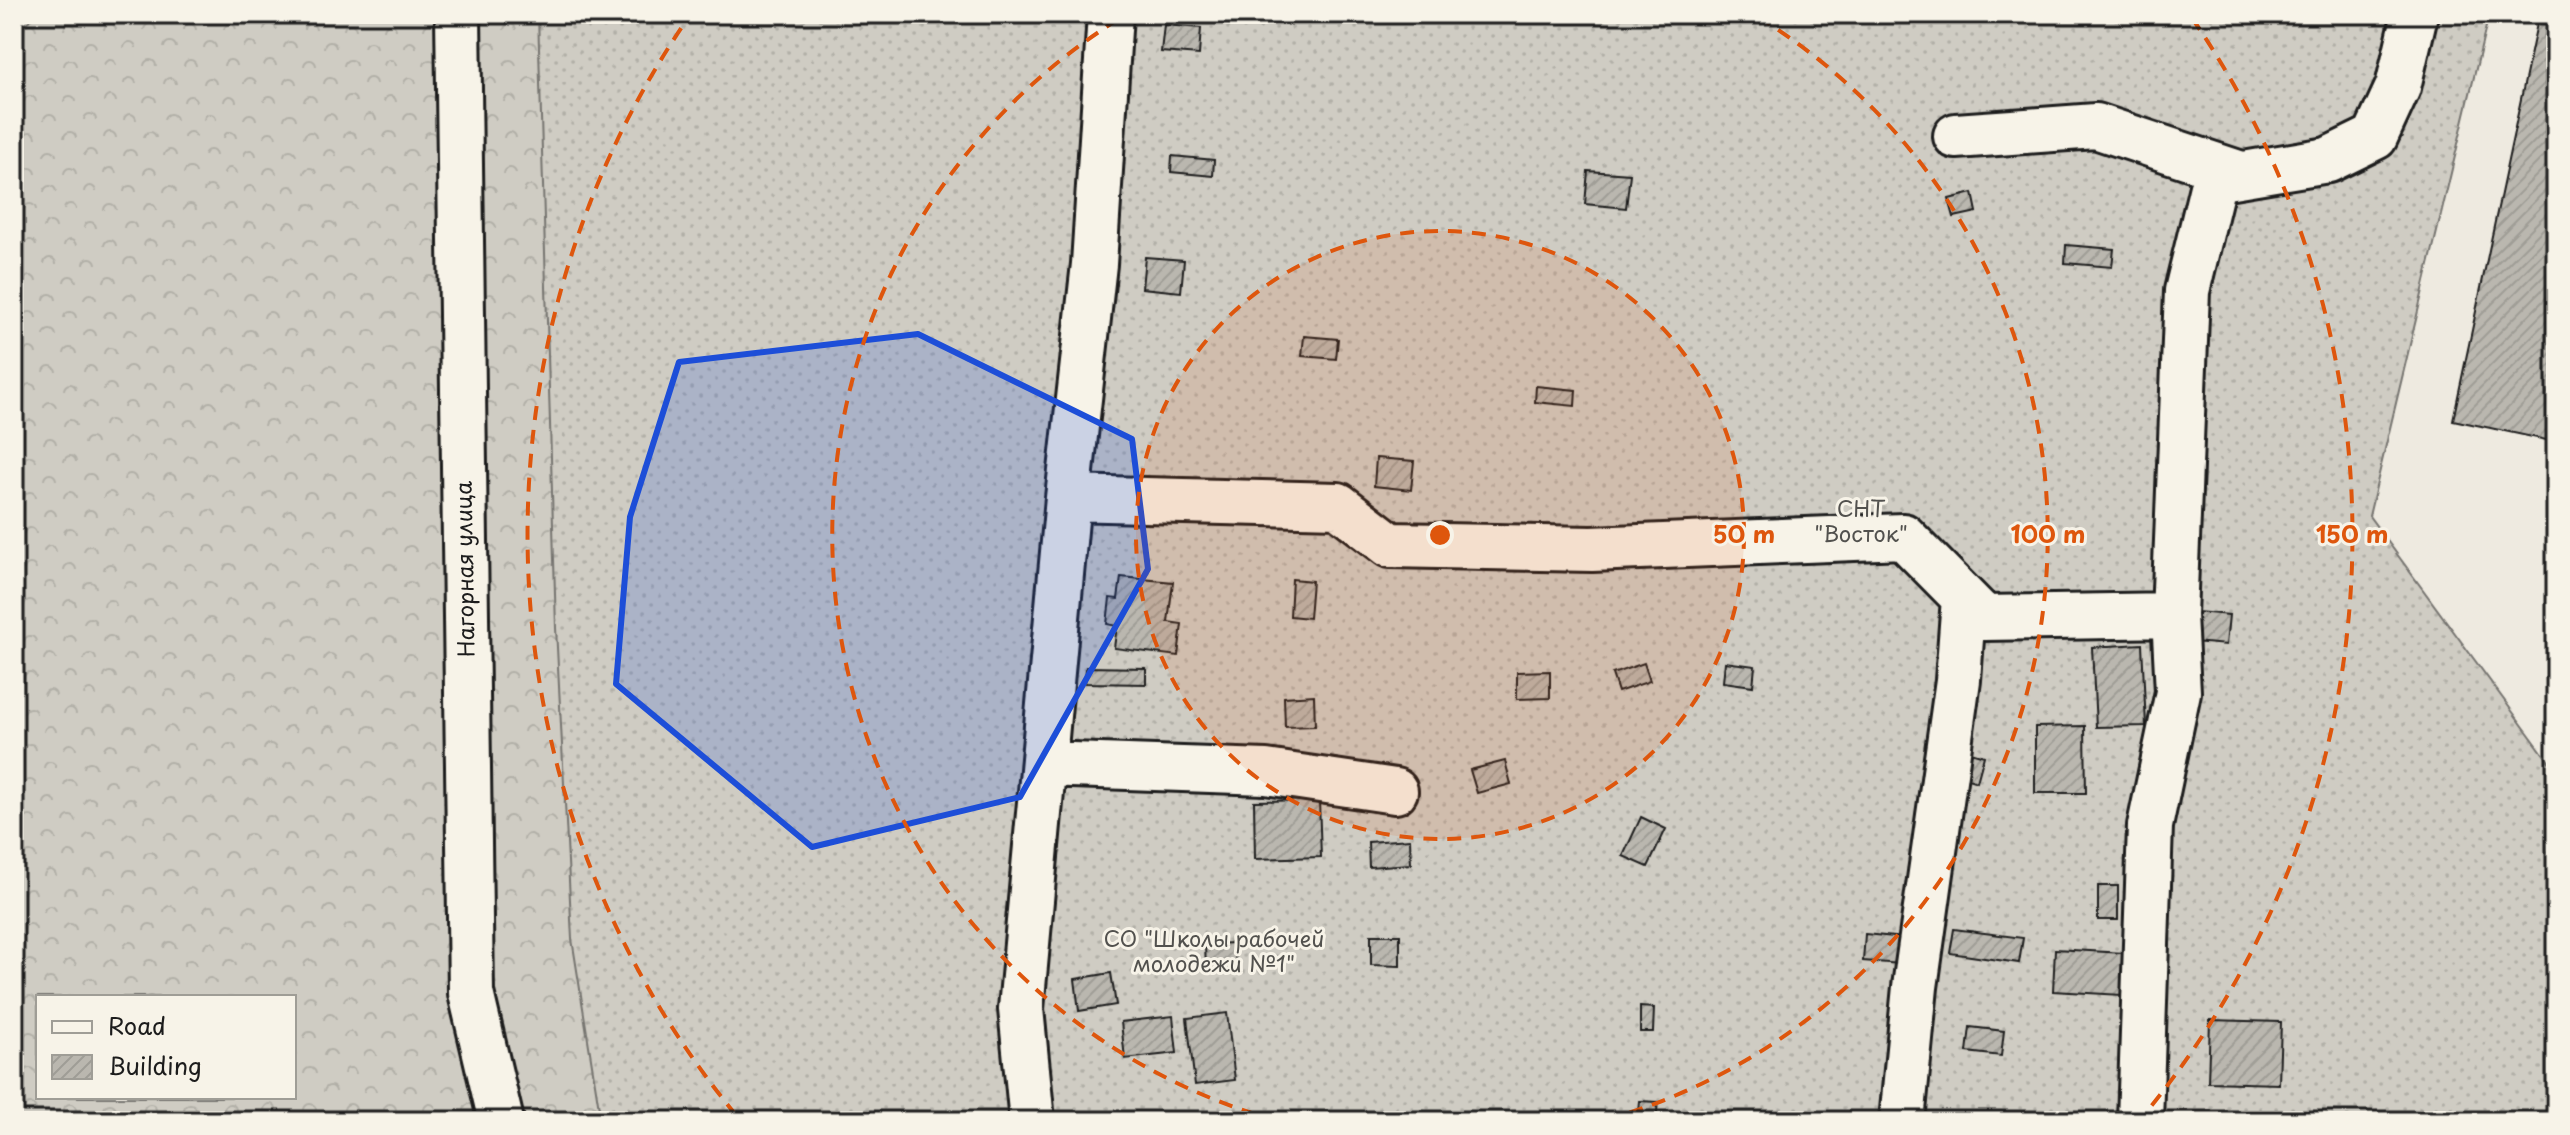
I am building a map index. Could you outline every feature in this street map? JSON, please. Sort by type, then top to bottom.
[{"type":"street","name":"Нагорная улица","points":[[458,14],[471,993],[501,1121]]},
{"type":"street","points":[[1032,1121],[1021,1009],[1068,498],[1094,264],[1110,14]]},
{"type":"street","points":[[2140,1121],[2150,826],[2178,692],[2174,615],[2187,291],[2214,179],[2328,160],[2375,137],[2398,87],[2415,14]]},
{"type":"street","points":[[1956,136],[2096,126],[2241,174]]},
{"type":"street","points":[[1068,498],[1338,505],[1390,545],[1592,549],[1903,536],[1984,618],[2174,615]]},
{"type":"street","points":[[1902,1121],[1915,987],[1958,680],[1964,598]]},
{"type":"street","points":[[1044,764],[1266,772],[1395,791]]},
{"type":"highlighted area","points":[[918,334],[1132,439],[1148,569],[1020,797],[812,847],[616,684],[630,517],[679,362]]},
{"type":"green space","points":[[38,14],[1012,14],[954,1121],[14,1121],[14,32]]},
{"type":"green space","name":"СНТ \"Восток\"","points":[[538,14],[2489,14],[2369,516],[2556,771],[2556,1121],[601,1121],[572,939],[556,628]]},
{"type":"building","points":[[1291,14],[1333,14],[1332,23],[1290,20]]},
{"type":"building","points":[[2539,14],[2556,14],[2556,442],[2453,420]]},
{"type":"building","points":[[1164,25],[1201,28],[1199,55],[1161,52]]},
{"type":"building","points":[[1172,156],[1214,160],[1213,176],[1171,172]]},
{"type":"building","points":[[1588,171],[1630,174],[1626,208],[1585,204]]},
{"type":"building","points":[[1973,193],[1977,212],[1954,217],[1949,199]]},
{"type":"building","points":[[2066,245],[2114,249],[2112,267],[2065,263]]},
{"type":"building","points":[[1145,257],[1184,260],[1181,292],[1142,288]]},
{"type":"building","points":[[1304,336],[1338,339],[1336,359],[1302,356]]},
{"type":"building","points":[[1536,386],[1576,390],[1575,406],[1535,402]]},
{"type":"building","points":[[1376,458],[1414,461],[1411,490],[1374,486]]},
{"type":"building","points":[[1121,577],[1173,582],[1168,622],[1182,624],[1178,656],[1114,648],[1117,626],[1107,624],[1110,598],[1118,599]]},
{"type":"building","points":[[1292,579],[1312,581],[1309,618],[1290,616]]},
{"type":"building","points":[[2197,612],[2229,615],[2226,645],[2194,642]]},
{"type":"building","points":[[2142,644],[2146,726],[2096,727],[2092,647]]},
{"type":"building","points":[[1725,662],[1755,666],[1753,686],[1723,682]]},
{"type":"building","points":[[1644,663],[1650,681],[1618,692],[1612,674]]},
{"type":"building","points":[[1086,667],[1146,668],[1146,684],[1085,683]]},
{"type":"building","points":[[1550,671],[1550,698],[1517,699],[1517,672]]},
{"type":"building","points":[[1314,695],[1315,726],[1285,727],[1284,697]]},
{"type":"building","points":[[2085,726],[2086,793],[2035,793],[2035,727]]},
{"type":"building","points":[[1961,749],[1984,756],[1977,782],[1953,774]]},
{"type":"building","points":[[1505,761],[1511,784],[1477,793],[1470,770]]},
{"type":"building","points":[[1319,800],[1321,857],[1255,859],[1254,801]]},
{"type":"building","points":[[1641,817],[1666,829],[1648,867],[1623,856]]},
{"type":"building","points":[[1410,839],[1411,864],[1369,867],[1368,842]]},
{"type":"building","points":[[2098,886],[2118,886],[2118,920],[2098,920]]},
{"type":"building","points":[[1954,929],[2023,938],[2019,963],[1950,953]]},
{"type":"building","points":[[1865,934],[1904,938],[1901,964],[1863,961]]},
{"type":"building","points":[[1371,935],[1400,935],[1400,966],[1371,965]]},
{"type":"building","points":[[1235,943],[1236,970],[1206,971],[1205,944]]},
{"type":"building","points":[[2055,949],[2124,953],[2122,995],[2053,991]]},
{"type":"building","points":[[1111,973],[1116,1005],[1079,1011],[1075,979]]},
{"type":"building","points":[[1640,1007],[1654,1008],[1653,1032],[1640,1032]]},
{"type":"building","points":[[1227,1013],[1235,1080],[1195,1085],[1187,1018]]},
{"type":"building","points":[[1173,1016],[1177,1053],[1125,1059],[1121,1022]]},
{"type":"building","points":[[2210,1020],[2281,1022],[2279,1084],[2208,1082]]},
{"type":"building","points":[[1970,1027],[2004,1031],[2001,1056],[1967,1052]]},
{"type":"building","points":[[1640,1101],[1658,1102],[1656,1121],[1638,1121]]},
{"type":"park label","name":"СО \"Школы рабочей молодежи №1\"","points":[[1214,952]]}]
